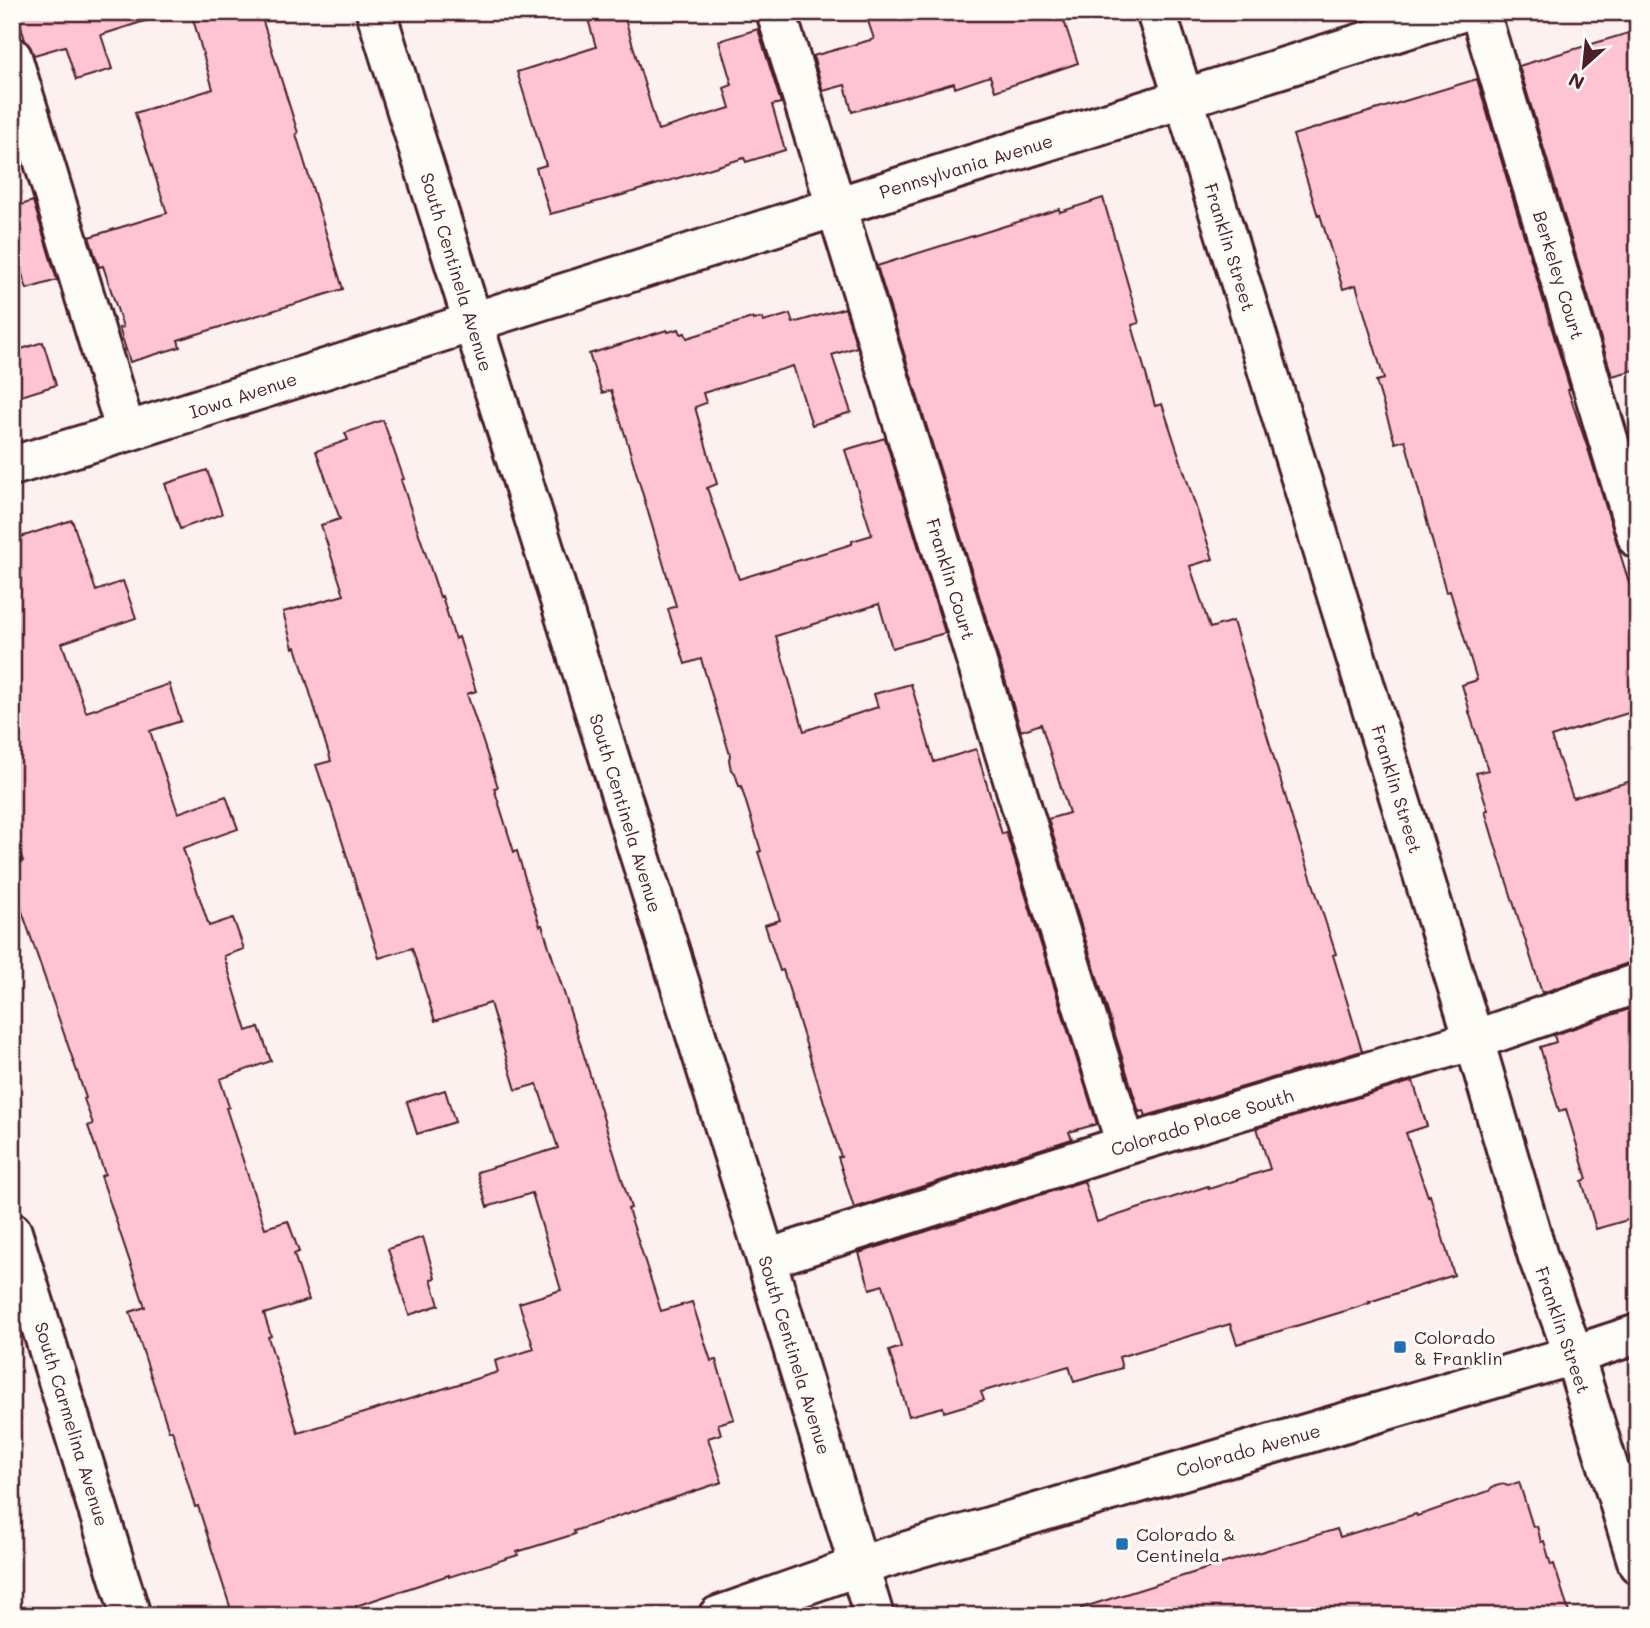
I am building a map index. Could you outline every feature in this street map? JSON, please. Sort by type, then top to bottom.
[{"type":"street","name":"South Centinela Avenue","points":[[376,12],[766,1259],[874,1616]]},
{"type":"street","name":"Franklin Court","points":[[776,12],[1126,1145]]},
{"type":"street","name":"Franklin Street","points":[[1156,12],[1474,1040],[1538,1257],[1574,1355],[1638,1564]]},
{"type":"street","name":"Pennsylvania Avenue","points":[[473,322],[1461,12]]},
{"type":"street","name":"Berkeley Court","points":[[1480,12],[1638,539]]},
{"type":"street","points":[[12,57],[126,432]]},
{"type":"street","name":"Iowa Avenue","points":[[12,466],[473,322]]},
{"type":"street","name":"Colorado Place South","points":[[766,1259],[1126,1145],[1474,1040],[1638,983]]},
{"type":"street","name":"South Carmelina Avenue","points":[[12,1232],[131,1616]]},
{"type":"street","name":"Colorado Avenue","points":[[718,1616],[859,1566],[1638,1334]]},
{"type":"building","points":[[17,12],[147,12],[148,20],[101,35],[112,69],[76,80],[65,46],[34,55],[25,40]]},
{"type":"building","points":[[191,12],[260,12],[343,289],[178,340],[180,347],[130,362],[119,328],[123,327],[103,266],[99,267],[89,237],[167,213],[135,113],[213,89]]},
{"type":"building","points":[[586,12],[623,12],[658,130],[730,108],[724,88],[732,85],[719,41],[758,29],[781,103],[772,105],[785,150],[746,162],[744,158],[550,214],[536,168],[546,165],[517,72],[596,47]]},
{"type":"building","points":[[865,12],[1061,12],[1078,63],[995,91],[990,76],[955,88],[954,83],[852,112],[845,85],[823,91],[813,56],[874,39]]},
{"type":"building","points":[[1638,30],[1638,369],[1612,376],[1519,66]]},
{"type":"building","points":[[1477,79],[1570,389],[1568,390],[1638,612],[1638,710],[1551,737],[1573,798],[1638,779],[1638,962],[1631,962],[1542,993],[1496,848],[1476,773],[1488,770],[1462,685],[1477,680],[1450,591],[1446,592],[1405,440],[1395,443],[1376,381],[1384,379],[1356,285],[1343,289],[1293,135]]},
{"type":"building","points":[[1103,198],[1139,323],[1132,325],[1155,406],[1162,404],[1213,559],[1190,566],[1210,628],[1233,621],[1336,954],[1333,955],[1362,1051],[1146,1116],[1144,1111],[1139,1112],[1048,819],[1069,813],[1041,724],[1021,731],[877,266],[1059,209],[1060,212]]},
{"type":"building","points":[[33,201],[57,280],[27,289],[12,244],[12,208]]},
{"type":"building","points":[[845,308],[857,347],[832,355],[851,412],[812,425],[793,366],[703,393],[706,403],[695,407],[717,484],[707,488],[739,579],[852,544],[852,541],[872,535],[845,450],[885,438],[945,633],[892,648],[879,604],[776,636],[804,731],[878,707],[874,694],[911,684],[934,762],[976,749],[1002,834],[1006,832],[1097,1124],[1069,1132],[1072,1139],[854,1208],[838,1157],[841,1157],[783,970],[780,971],[765,925],[780,920],[758,852],[761,851],[741,786],[731,770],[730,755],[701,659],[685,664],[668,609],[676,606],[626,438],[611,390],[602,393],[589,354],[667,330],[679,329],[687,338],[752,318],[762,318],[763,322],[790,314],[793,323]]},
{"type":"building","points":[[43,342],[56,385],[12,399],[12,352]]},
{"type":"building","points":[[383,420],[440,597],[442,596],[455,639],[459,637],[476,691],[467,694],[498,787],[494,788],[578,1036],[631,1208],[628,1209],[661,1311],[692,1302],[711,1361],[716,1360],[734,1419],[718,1424],[721,1434],[708,1438],[722,1482],[574,1531],[575,1534],[517,1552],[518,1555],[356,1606],[357,1610],[337,1616],[233,1616],[198,1506],[195,1507],[172,1430],[169,1431],[130,1312],[145,1307],[101,1176],[105,1174],[88,1126],[93,1124],[84,1099],[86,1098],[12,882],[12,865],[23,861],[12,832],[12,540],[72,520],[96,591],[123,581],[136,618],[62,643],[86,712],[169,684],[181,721],[150,731],[178,813],[226,796],[238,829],[183,848],[209,926],[233,918],[244,949],[224,956],[247,1031],[259,1027],[271,1061],[220,1079],[229,1107],[226,1108],[265,1228],[288,1221],[299,1252],[294,1254],[309,1300],[264,1314],[271,1336],[268,1337],[298,1433],[498,1372],[495,1361],[534,1349],[519,1303],[561,1290],[532,1193],[487,1207],[477,1172],[558,1148],[537,1084],[516,1090],[490,1003],[435,1021],[412,948],[379,958],[316,765],[331,761],[283,612],[344,595],[321,525],[340,519],[316,451],[348,440],[345,433]]},
{"type":"building","points":[[207,470],[222,514],[180,529],[165,484]]},
{"type":"building","points":[[1638,1006],[1638,1217],[1596,1229],[1582,1181],[1587,1179],[1566,1109],[1559,1111],[1540,1047],[1556,1042],[1554,1035]]},
{"type":"building","points":[[1413,1081],[1427,1126],[1406,1133],[1428,1196],[1430,1195],[1454,1275],[1237,1344],[1230,1324],[1119,1357],[1122,1368],[1074,1382],[1069,1366],[981,1392],[984,1400],[944,1412],[943,1407],[909,1416],[889,1351],[901,1347],[883,1285],[870,1289],[859,1253],[1084,1181],[1097,1222],[1208,1186],[1209,1189],[1270,1169],[1257,1128]]},
{"type":"building","points":[[445,1090],[455,1122],[417,1134],[407,1102]]},
{"type":"building","points":[[423,1237],[435,1278],[431,1279],[439,1305],[409,1315],[388,1249]]},
{"type":"building","points":[[1519,1482],[1533,1527],[1537,1526],[1551,1565],[1554,1564],[1570,1616],[1082,1616],[1081,1608],[1247,1556],[1337,1529],[1340,1537],[1416,1514],[1417,1516],[1489,1491],[1492,1487]]},
{"type":"place","name":"Colorado & Franklin","points":[[1400,1347]]},
{"type":"place","name":"Colorado & Centinela","points":[[1122,1544]]}]
